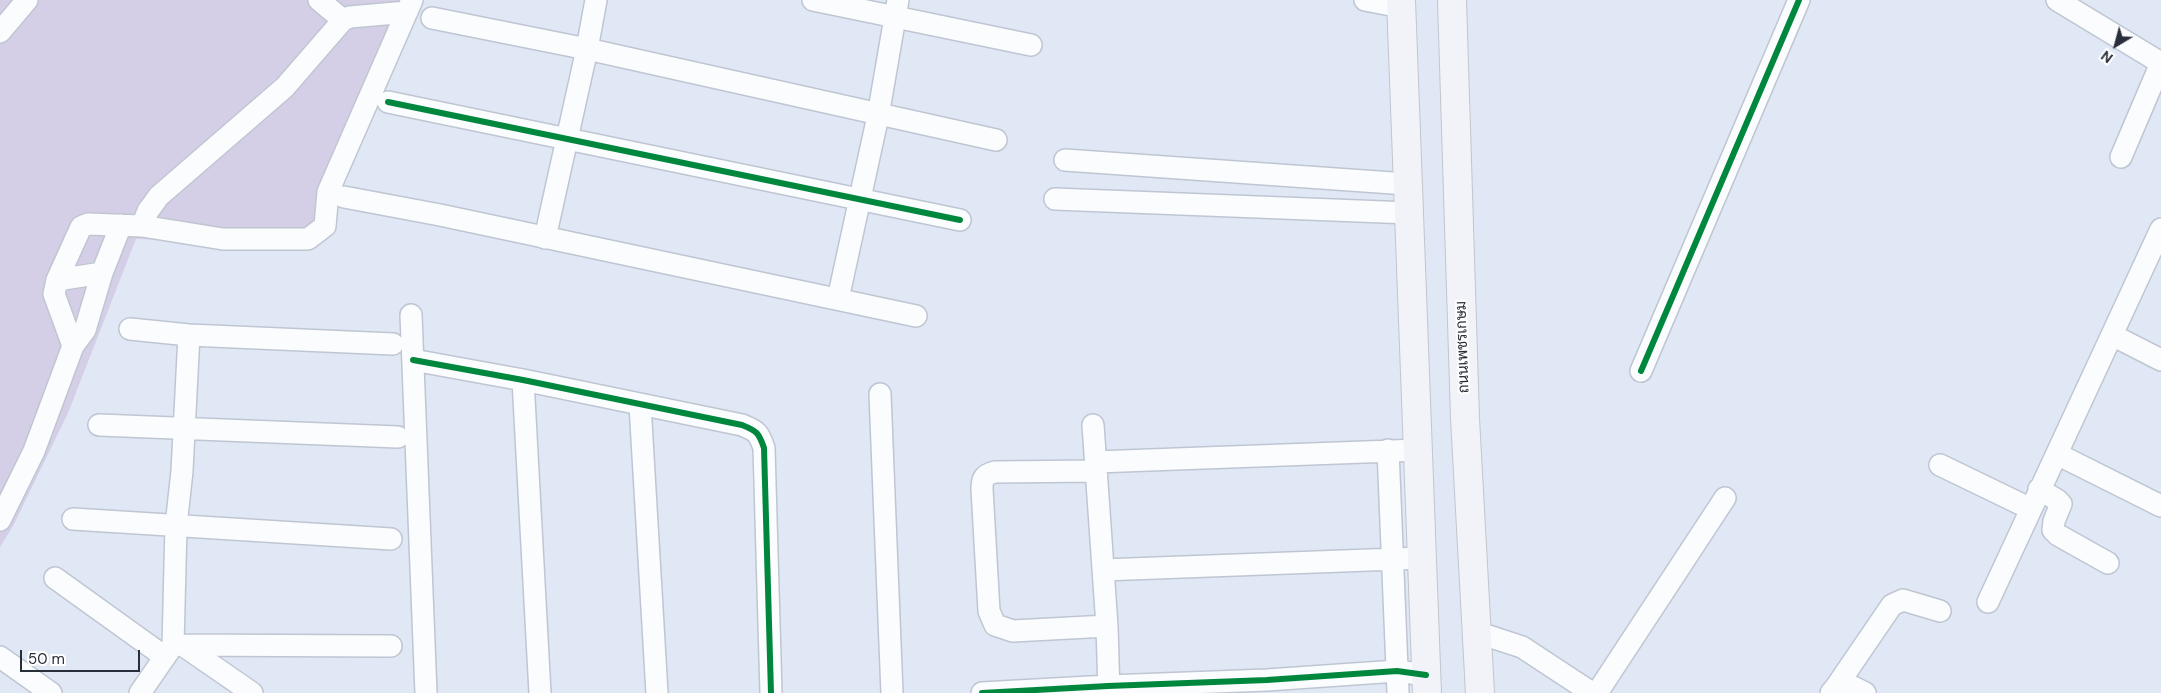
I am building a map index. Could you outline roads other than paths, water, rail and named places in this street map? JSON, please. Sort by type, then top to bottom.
[{"type":"main road","name":"ถนนเพชรเกษม","points":[[1452,0],[1465,418],[1480,693]]},
{"type":"main road","points":[[1401,4],[1427,684]]},
{"type":"street","points":[[0,32],[27,0]]},
{"type":"street","points":[[319,0],[344,20]]},
{"type":"street","points":[[545,238],[596,0]]},
{"type":"street","points":[[813,0],[897,8],[1031,45]]},
{"type":"street","points":[[1365,0],[1401,4]]},
{"type":"street","points":[[1641,371],[1799,0]]},
{"type":"street","points":[[2057,0],[2161,63],[2121,157]]},
{"type":"street","points":[[142,226],[148,211],[159,196],[285,87],[344,20],[350,17],[410,6]]},
{"type":"street","points":[[73,346],[54,294],[57,280],[81,227],[88,224],[142,226],[223,239],[308,239],[325,226],[328,192],[410,6]]},
{"type":"street","points":[[838,299],[878,116],[897,8]]},
{"type":"street","points":[[432,18],[587,49],[878,116],[996,140]]},
{"type":"street","points":[[388,102],[960,220]]},
{"type":"street","points":[[1065,160],[1408,184]]},
{"type":"street","points":[[344,197],[916,316]]},
{"type":"street","points":[[1056,199],[1409,214]]},
{"type":"street","points":[[0,520],[34,451],[73,346],[85,330],[102,273],[121,226]]},
{"type":"street","points":[[1988,602],[2161,229]]},
{"type":"street","points":[[57,280],[102,273]]},
{"type":"street","points":[[411,315],[426,693]]},
{"type":"street","points":[[130,329],[190,335],[393,344]]},
{"type":"street","points":[[140,693],[174,649],[176,526],[190,335]]},
{"type":"street","points":[[2112,335],[2161,360]]},
{"type":"street","points":[[413,360],[742,424],[753,429],[760,436],[764,448],[771,693]]},
{"type":"street","points":[[523,380],[540,693]]},
{"type":"street","points":[[880,394],[892,693]]},
{"type":"street","points":[[640,405],[657,693]]},
{"type":"street","points":[[98,425],[398,436]]},
{"type":"street","points":[[1093,425],[1107,626],[1109,689]]},
{"type":"street","points":[[1107,626],[1013,630],[995,625],[989,611],[982,489],[982,481],[986,475],[995,472],[1388,450],[1418,450]]},
{"type":"street","points":[[1388,450],[1398,693]]},
{"type":"street","points":[[2057,454],[2161,506]]},
{"type":"street","points":[[1940,465],[2035,499],[2057,500],[2061,504],[2053,530],[2058,535],[2108,563]]},
{"type":"street","points":[[1596,693],[1724,498]]},
{"type":"street","points":[[73,519],[391,539]]},
{"type":"street","points":[[1103,570],[1422,558]]},
{"type":"street","points":[[55,578],[252,693]]},
{"type":"street","points":[[1833,690],[1892,605],[1903,600],[1940,610]]},
{"type":"street","points":[[1476,632],[1522,647],[1592,693]]},
{"type":"street","points":[[174,649],[391,646]]},
{"type":"street","points":[[0,657],[51,693]]},
{"type":"street","points":[[982,693],[1109,689],[1396,671],[1427,684]]},
{"type":"street","points":[[1833,690],[1853,687],[1865,693]]}]
